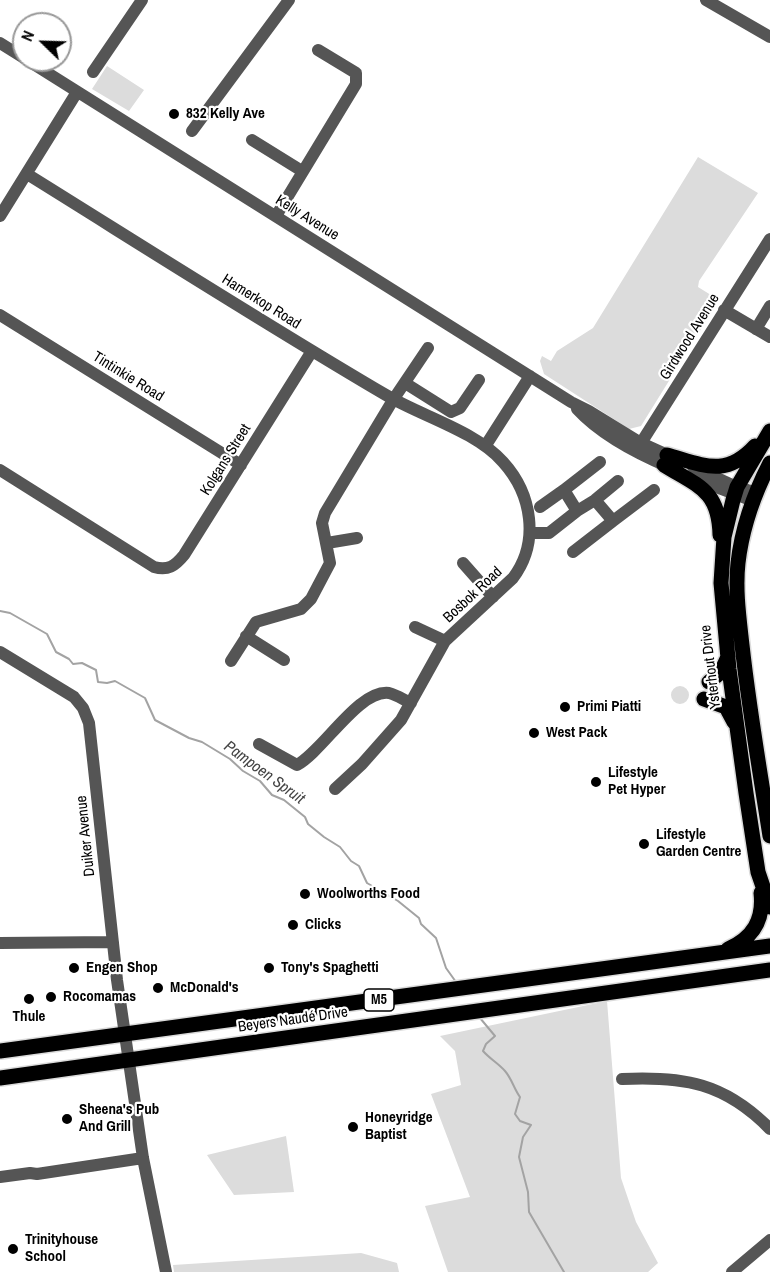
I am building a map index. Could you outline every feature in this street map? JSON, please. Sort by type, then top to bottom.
[{"type":"main road","points":[[666,460],[723,467],[744,458],[770,431]]},
{"type":"main road","name":"Ysterhout Drive","points":[[770,431],[736,491],[724,537],[721,565],[728,657],[737,730],[758,872],[770,907]]},
{"type":"main road","points":[[666,460],[711,496],[719,517],[721,565]]},
{"type":"main road","points":[[770,463],[754,497],[740,546],[737,595],[745,667],[770,836]]},
{"type":"main road","points":[[709,682],[721,672],[728,657]]},
{"type":"main road","points":[[704,699],[726,707],[737,730]]},
{"type":"main road","points":[[714,955],[744,941],[759,921],[762,910],[758,872]]},
{"type":"main road","name":"Beyers Naudé Drive","points":[[0,1051],[770,946]]},
{"type":"main road","name":"Beyers Naudé Drive","points":[[0,1078],[770,970]]},
{"type":"main road","points":[[720,977],[758,979],[770,983]]},
{"type":"street","points":[[192,131],[289,0]]},
{"type":"street","points":[[706,0],[721,4],[770,37]]},
{"type":"street","points":[[93,72],[139,1]]},
{"type":"street","points":[[276,216],[356,84],[356,73],[318,50]]},
{"type":"street","name":"Kelly Avenue","points":[[45,72],[571,402],[587,420],[666,460],[754,497]]},
{"type":"street","points":[[0,216],[77,92]]},
{"type":"street","points":[[62,118],[68,112],[84,107],[106,111]]},
{"type":"street","points":[[252,140],[302,171]]},
{"type":"street","name":"Hamerkop Road","points":[[27,174],[393,400],[486,445]]},
{"type":"street","name":"Girdwood Avenue","points":[[638,447],[770,239]]},
{"type":"street","points":[[756,329],[770,306]]},
{"type":"street","points":[[724,310],[770,338]]},
{"type":"street","name":"Tintinkie Road","points":[[0,315],[241,465]]},
{"type":"street","points":[[231,661],[253,625],[260,620],[301,609],[308,604],[328,570],[330,557],[322,524],[325,513],[393,400],[428,348]]},
{"type":"street","name":"Kolgans Street","points":[[0,470],[154,567],[167,569],[178,562],[312,351]]},
{"type":"street","points":[[486,445],[530,376]]},
{"type":"street","points":[[405,383],[451,412],[460,408],[479,380]]},
{"type":"street","name":"Bosbok Road","points":[[335,789],[391,733],[411,703],[445,641],[521,568],[531,533],[528,515],[520,490],[505,464],[486,445]]},
{"type":"street","points":[[540,507],[600,462]]},
{"type":"street","points":[[531,533],[549,533],[618,481]]},
{"type":"street","points":[[564,490],[577,511]]},
{"type":"street","points":[[573,552],[654,490]]},
{"type":"street","points":[[595,500],[613,521]]},
{"type":"street","points":[[327,543],[357,538]]},
{"type":"street","points":[[463,563],[493,597]]},
{"type":"street","points":[[416,627],[445,641]]},
{"type":"street","points":[[246,636],[284,660]]},
{"type":"street","name":"Duiker Avenue","points":[[0,652],[74,697],[86,715],[128,1061],[143,1158],[166,1272]]},
{"type":"street","points":[[259,744],[297,765],[362,704],[374,696],[391,694],[411,703]]},
{"type":"street","points":[[0,944],[113,942]]},
{"type":"street","points":[[622,1079],[658,1077],[696,1083],[716,1089],[741,1102],[770,1129]]},
{"type":"street","points":[[0,1177],[37,1174],[143,1158]]},
{"type":"street","points":[[0,1184],[31,1179],[37,1174]]},
{"type":"street","points":[[732,1272],[770,1240]]},
{"type":"shaded area","points":[[107,66],[144,90],[129,111],[92,89]]},
{"type":"shaded area","points":[[698,157],[758,193],[699,281],[698,287],[719,300],[641,426],[629,429],[544,374],[540,361],[542,356],[551,361],[557,351],[593,328]]},
{"type":"shaded area","points":[[680,686],[686,689],[689,695],[686,701],[680,704],[674,701],[671,695],[674,689]]},
{"type":"shaded area","points":[[607,1001],[621,1178],[636,1222],[658,1263],[648,1272],[448,1272],[425,1206],[470,1197],[431,1094],[461,1085],[455,1051],[440,1036]]},
{"type":"shaded area","points":[[286,1136],[294,1192],[234,1195],[207,1155]]},
{"type":"shaded area","points":[[361,1253],[397,1263],[399,1272],[174,1272],[173,1265]]},
{"type":"waterway","name":"Pampoen Spruit","points":[[0,611],[10,613],[47,634],[56,652],[73,664],[82,663],[96,670],[98,682],[115,681],[145,698],[155,720],[189,738],[202,742],[230,759],[243,771],[260,781],[272,795],[284,800],[305,817],[308,824],[340,847],[351,861],[359,866],[367,883],[398,901],[419,918],[421,924],[436,938],[446,968],[456,982]]},
{"type":"waterway","name":"Pampoen Spruit","points":[[480,1018],[495,1036],[486,1044],[483,1051],[507,1074],[520,1097],[515,1114],[520,1121],[531,1125],[523,1137],[519,1157],[528,1192],[529,1212],[564,1272]]},
{"type":"place","name":"832 Kelly Ave","points":[[174,114]]},
{"type":"place","name":"Primi Piatti","points":[[565,707]]},
{"type":"place","name":"West Pack","points":[[534,733]]},
{"type":"place","name":"Lifestyle Pet Hyper","points":[[596,782]]},
{"type":"place","name":"Lifestyle Garden Centre","points":[[644,844]]},
{"type":"place","name":"Woolworths Food","points":[[305,894]]},
{"type":"place","name":"Clicks","points":[[293,925]]},
{"type":"place","name":"Engen Shop","points":[[74,968]]},
{"type":"place","name":"Tony's Spaghetti","points":[[269,968]]},
{"type":"place","name":"McDonald's","points":[[158,988]]},
{"type":"place","name":"Rocomamas","points":[[51,997]]},
{"type":"place","name":"Thule","points":[[29,999]]},
{"type":"place","name":"Sheena's Pub And Grill","points":[[67,1119]]},
{"type":"place","name":"Honeyridge Baptist","points":[[353,1127]]},
{"type":"place","name":"Trinityhouse School","points":[[13,1249]]}]
